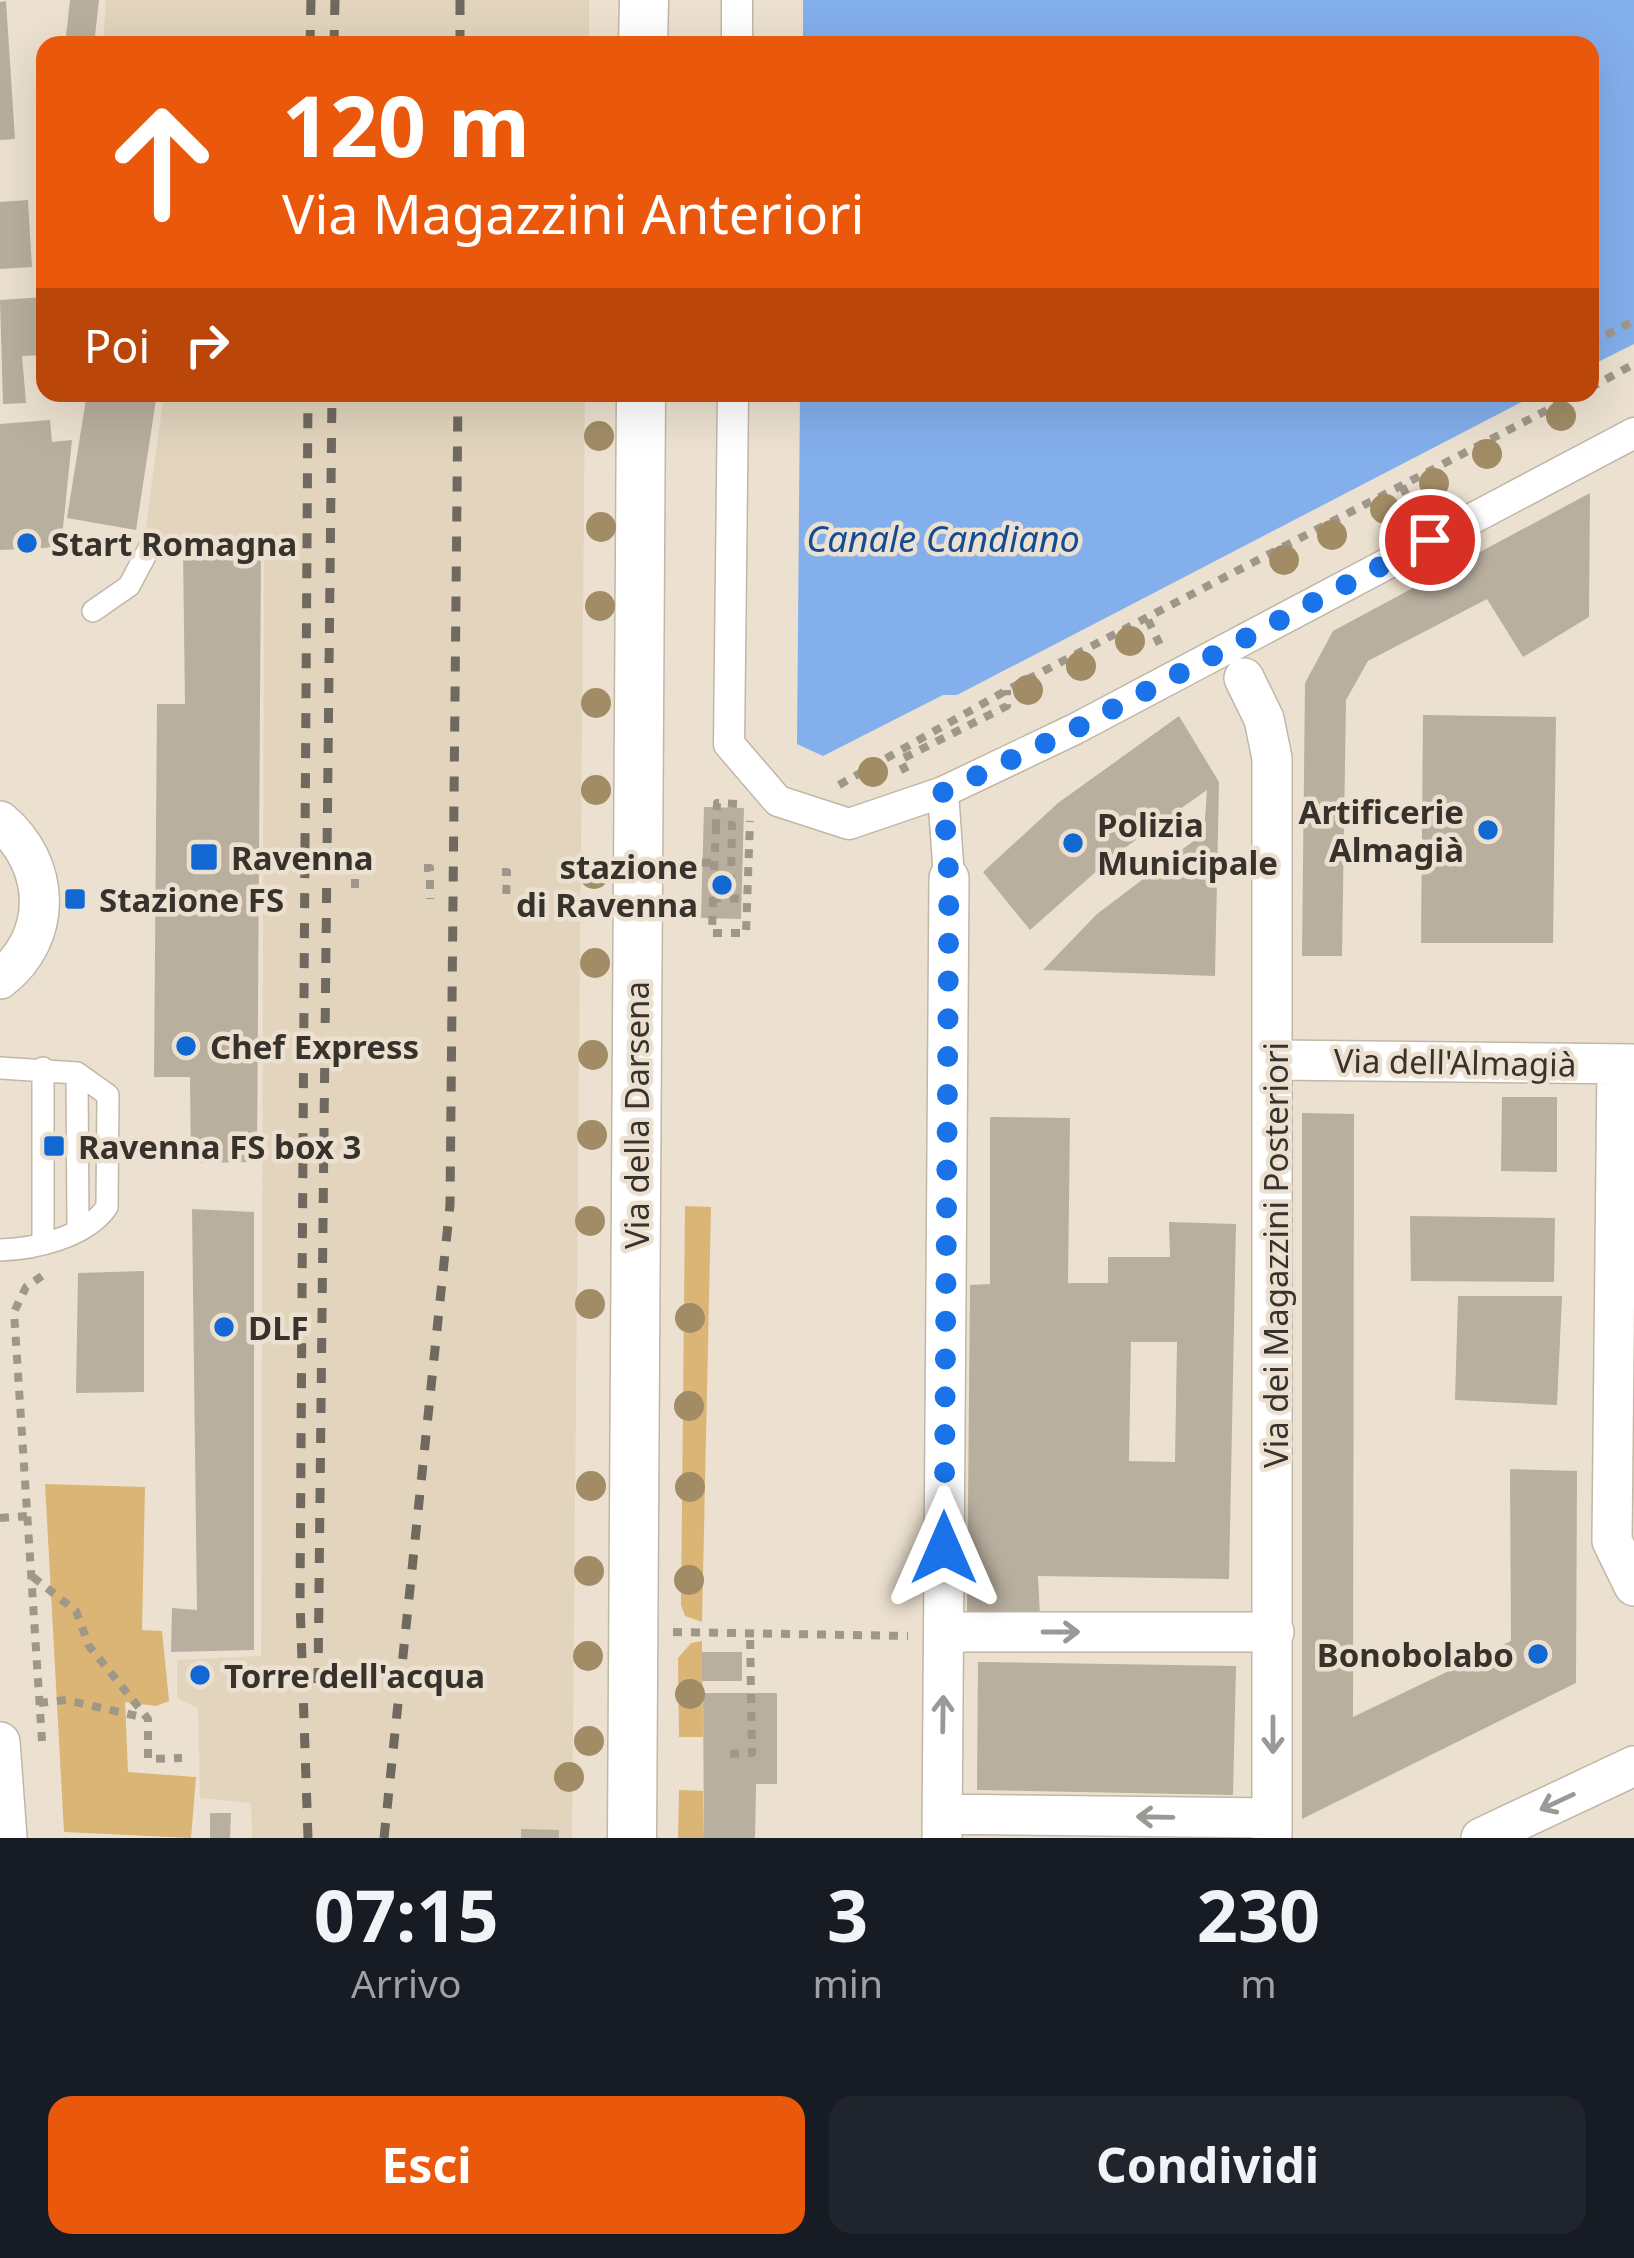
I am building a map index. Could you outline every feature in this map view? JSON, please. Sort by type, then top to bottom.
[{"type":"street","points":[[643,36],[644,0]]},
{"type":"street","points":[[737,0],[737,36]]},
{"type":"street","name":"Via della Darsena","points":[[632,1838],[641,402]]},
{"type":"street","points":[[733,402],[729,744],[778,801],[849,824],[943,792],[1236,663],[1634,433]]},
{"type":"street","name":"Via dei Magazzini Posteriori","points":[[1236,663],[1264,719],[1272,758],[1272,1828]]},
{"type":"street","points":[[943,792],[949,878],[926,1634],[942,1816],[1272,1828]]},
{"type":"street","points":[[0,821],[32,859],[40,886],[40,916],[31,944],[0,979]]},
{"type":"street","name":"Via dell'Almagià","points":[[1275,1060],[1626,1064]]},
{"type":"street","points":[[1626,1064],[1612,1541],[1634,1586]]},
{"type":"street","points":[[926,1634],[1274,1632]]},
{"type":"street","points":[[0,1742],[7,1838]]},
{"type":"street","points":[[1481,1838],[1634,1766]]},
{"type":"lane","points":[[93,611],[129,586],[153,541]]},
{"type":"lane","points":[[43,1242],[44,1067]]},
{"type":"lane","points":[[0,1068],[44,1067],[77,1073],[108,1095],[107,1207],[78,1230],[0,1250]]},
{"type":"path","points":[[1599,338],[1634,321]]},
{"type":"path","points":[[1599,383],[1634,364]]},
{"type":"path","points":[[854,771],[1563,402]]},
{"type":"path","points":[[1402,486],[1411,504]]},
{"type":"path","points":[[1148,620],[1155,634]]},
{"type":"path","points":[[900,760],[1006,706],[1007,690]]},
{"type":"path","points":[[717,803],[751,805],[746,933],[712,933],[716,825],[717,803]]},
{"type":"path","points":[[716,825],[732,825],[730,884]]},
{"type":"path","points":[[684,862],[715,862]]},
{"type":"path","points":[[350,866],[355,866],[355,897]]},
{"type":"path","points":[[424,868],[430,868],[430,899]]},
{"type":"path","points":[[502,872],[507,872],[506,901]]},
{"type":"path","points":[[211,893],[249,896]]},
{"type":"path","points":[[713,898],[730,904],[748,898]]},
{"type":"path","points":[[41,1729],[14,1312],[26,1287],[47,1273]]},
{"type":"path","points":[[0,1330],[16,1329]]},
{"type":"path","points":[[0,1518],[28,1516]]},
{"type":"path","points":[[32,1576],[76,1611],[89,1646],[148,1719],[148,1759],[182,1758]]},
{"type":"path","points":[[672,1632],[926,1634]]},
{"type":"path","points":[[730,1754],[752,1753],[750,1634]]},
{"type":"path","points":[[39,1703],[66,1700],[148,1719]]},
{"type":"shaded area","points":[[106,0],[589,0],[589,36],[104,36]]},
{"type":"shaded area","points":[[163,402],[585,402],[572,1838],[252,1838],[251,1803],[200,1798],[198,1708],[177,1698],[177,1660],[261,1656],[264,542],[144,541]]},
{"type":"shaded area","points":[[685,1206],[711,1207],[702,1622],[685,1616],[681,1605]]},
{"type":"shaded area","points":[[45,1484],[145,1487],[142,1630],[162,1631],[169,1701],[156,1706],[125,1702],[128,1772],[196,1777],[191,1838],[64,1832]]},
{"type":"shaded area","points":[[702,1641],[703,1737],[679,1737],[678,1658],[691,1643]]},
{"type":"shaded area","points":[[679,1790],[703,1791],[704,1838],[678,1838]]},
{"type":"water","points":[[803,0],[1634,0],[1634,344],[1599,362],[1599,36],[803,36]]},
{"type":"water","name":"Canale Candiano","points":[[800,402],[1522,402],[957,695],[943,695],[823,756],[797,744]]},
{"type":"building","points":[[70,0],[99,0],[95,36],[66,36]]},
{"type":"building","points":[[6,1],[15,139],[0,140],[0,2]]},
{"type":"building","points":[[28,200],[32,267],[0,269],[0,202]]},
{"type":"building","points":[[36,298],[36,355],[22,356],[26,403],[3,404],[0,300]]},
{"type":"building","points":[[86,402],[156,402],[136,530],[67,518]]},
{"type":"building","points":[[50,420],[52,442],[72,440],[61,547],[0,550],[0,424]]},
{"type":"building","points":[[1590,493],[1589,617],[1523,657],[1487,599],[1368,661],[1346,700],[1342,956],[1302,956],[1305,683],[1333,631]]},
{"type":"building","points":[[183,549],[261,550],[257,1162],[191,1163],[190,1077],[154,1077],[157,704],[185,704]]},
{"type":"building","name":"Artificerie Almagià","points":[[1423,715],[1556,717],[1553,943],[1421,943]]},
{"type":"building","name":"Polizia Municipale","points":[[1179,716],[1219,782],[1215,976],[1043,970],[1097,914],[1204,833],[1207,790],[1116,854],[1030,930],[983,872],[1058,803]]},
{"type":"building","name":"stazione di Ravenna","points":[[704,807],[744,808],[741,919],[701,918]]},
{"type":"building","points":[[1502,1097],[1557,1097],[1557,1172],[1501,1171]]},
{"type":"building","points":[[1302,1113],[1354,1114],[1353,1717],[1511,1641],[1510,1469],[1577,1471],[1576,1683],[1302,1819]]},
{"type":"building","points":[[990,1117],[1070,1118],[1068,1283],[1108,1283],[1108,1257],[1170,1257],[1169,1222],[1236,1224],[1229,1579],[1038,1576],[1040,1616],[967,1615],[970,1285],[990,1284]],"holes":[[[1131,1342],[1177,1342],[1175,1462],[1129,1461]]]},
{"type":"building","name":"DLF","points":[[192,1209],[254,1212],[254,1650],[171,1652],[172,1608],[197,1610]]},
{"type":"building","points":[[1410,1216],[1555,1218],[1554,1282],[1411,1281]]},
{"type":"building","points":[[144,1271],[144,1392],[76,1393],[78,1273]]},
{"type":"building","points":[[1458,1296],[1562,1296],[1557,1405],[1455,1400]]},
{"type":"building","points":[[702,1652],[742,1652],[742,1681],[702,1681]]},
{"type":"building","name":"Torre dell'acqua","points":[[200,1661],[210,1665],[214,1675],[210,1685],[200,1689],[190,1685],[186,1675],[190,1665]]},
{"type":"building","points":[[978,1662],[1236,1666],[1233,1795],[977,1790]]},
{"type":"building","points":[[703,1693],[777,1693],[777,1784],[756,1784],[755,1838],[704,1838]]},
{"type":"building","points":[[210,1813],[231,1813],[230,1838],[210,1838]]},
{"type":"building","points":[[521,1829],[559,1830],[559,1838],[521,1838]]},
{"type":"railway","points":[[310,36],[311,0]]},
{"type":"railway","points":[[334,36],[335,0]]},
{"type":"railway","points":[[460,0],[460,36]]},
{"type":"railway","points":[[308,402],[300,1601],[308,1838]]},
{"type":"railway","points":[[318,1683],[332,402]]},
{"type":"railway","points":[[384,1838],[450,1205],[458,402]]},
{"type":"place","name":"Start Romagna","points":[[27,543]]},
{"type":"place","name":"Artificerie Almagià","points":[[1488,830]]},
{"type":"place","name":"Polizia Municipale","points":[[1073,843]]},
{"type":"place","name":"Ravenna","points":[[204,857]]},
{"type":"place","name":"stazione di Ravenna","points":[[722,885]]},
{"type":"place","name":"Stazione FS","points":[[75,899]]},
{"type":"place","name":"Chef Express","points":[[186,1046]]},
{"type":"place","name":"Ravenna FS box 3","points":[[54,1146]]},
{"type":"place","name":"DLF","points":[[224,1327]]},
{"type":"place","name":"Bonobolabo","points":[[1538,1654]]},
{"type":"place","name":"Torre dell'acqua","points":[[200,1675]]},
{"type":"route","points":[[944,1548],[949,878],[943,792],[1075,729],[1430,540]]}]
